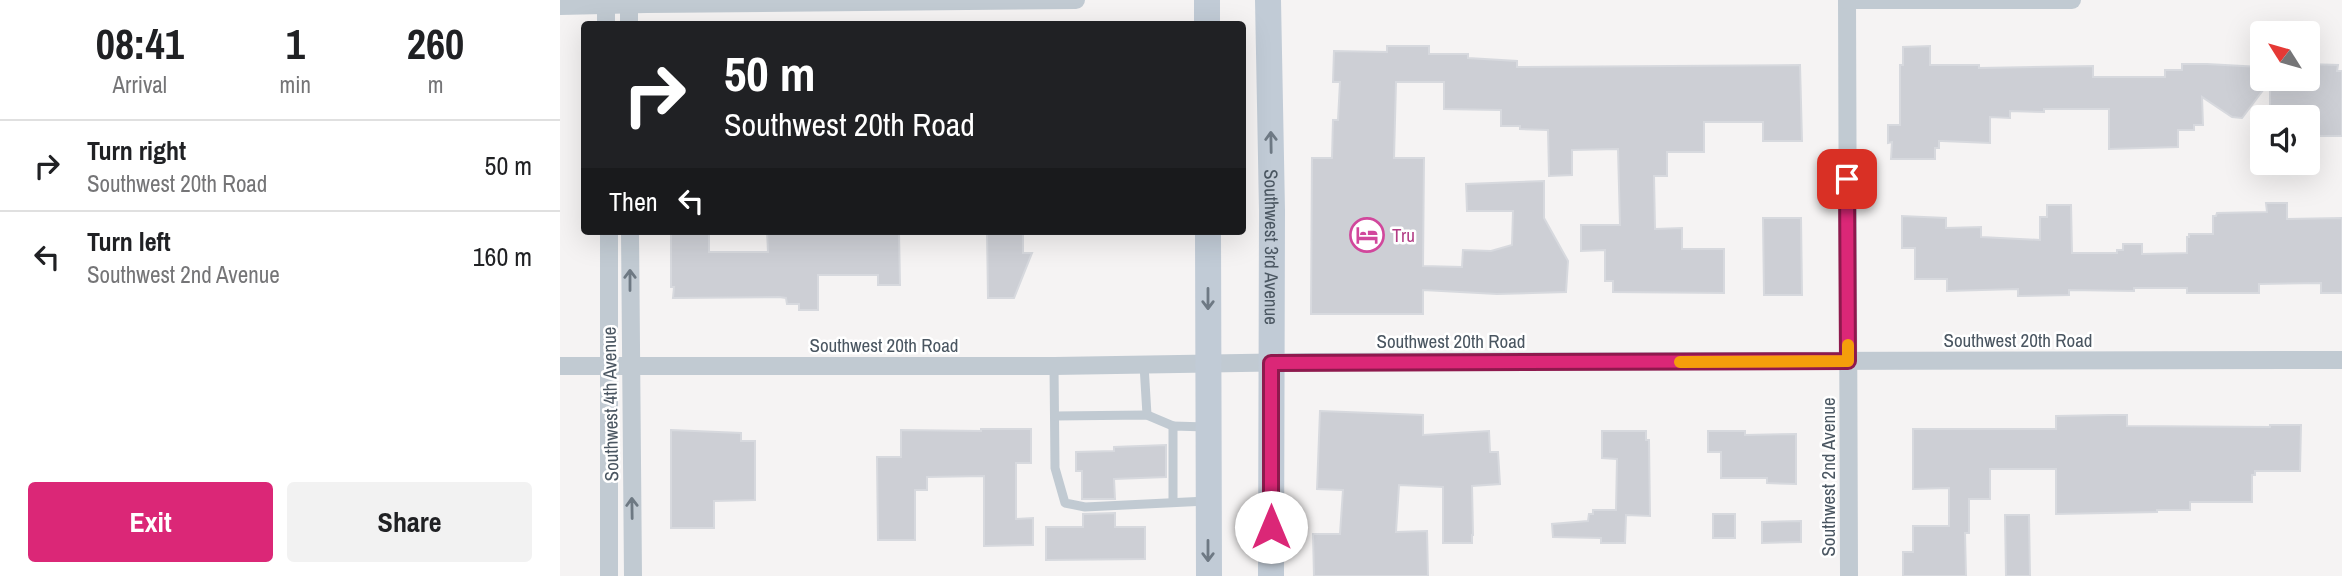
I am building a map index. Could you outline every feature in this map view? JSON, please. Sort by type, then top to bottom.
[{"type":"main road","points":[[1206,0],[1207,21]]},
{"type":"main road","name":"Southwest 3rd Avenue","points":[[1268,0],[1271,576]]},
{"type":"main road","points":[[1208,235],[1209,576]]},
{"type":"street","points":[[560,6],[629,2],[1076,0]]},
{"type":"street","points":[[1847,0],[2071,0]]},
{"type":"street","name":"Southwest 2nd Avenue","points":[[1847,0],[1849,576]]},
{"type":"street","points":[[629,2],[629,21]]},
{"type":"street","points":[[606,3],[606,21]]},
{"type":"street","name":"Southwest 4th Avenue","points":[[609,235],[609,576]]},
{"type":"street","name":"Southwest 4th Avenue","points":[[630,235],[633,576]]},
{"type":"street","name":"Southwest 20th Road","points":[[560,366],[2342,360]]},
{"type":"lane","points":[[1144,365],[1147,415]]},
{"type":"lane","points":[[1054,366],[1055,468],[1065,503],[1085,507],[1208,501]]},
{"type":"lane","points":[[1055,416],[1147,415],[1173,426],[1208,427]]},
{"type":"lane","points":[[1173,426],[1173,502]]},
{"type":"building","points":[[1387,46],[1429,46],[1429,54],[1468,54],[1468,58],[1517,61],[1517,67],[1800,65],[1802,141],[1763,141],[1763,122],[1704,122],[1704,152],[1667,152],[1667,176],[1654,176],[1655,229],[1682,228],[1682,249],[1724,249],[1724,293],[1613,292],[1613,281],[1605,281],[1605,250],[1581,251],[1581,225],[1620,225],[1618,149],[1572,150],[1572,175],[1549,176],[1548,130],[1501,126],[1501,110],[1444,109],[1444,82],[1396,82],[1394,158],[1424,158],[1423,266],[1462,267],[1463,250],[1491,251],[1512,245],[1513,211],[1467,211],[1466,184],[1544,181],[1544,218],[1568,261],[1566,292],[1497,294],[1423,290],[1423,314],[1311,314],[1312,158],[1332,158],[1333,120],[1338,120],[1340,82],[1333,82],[1334,51],[1387,52]]},
{"type":"building","points":[[1930,46],[1930,65],[1979,65],[1979,68],[2093,66],[2093,77],[2165,77],[2165,70],[2182,70],[2182,64],[2250,66],[2250,91],[2262,91],[2242,118],[2232,117],[2202,97],[2203,125],[2194,125],[2194,130],[2178,130],[2178,147],[2109,149],[2109,109],[2044,109],[2044,112],[2010,111],[2010,118],[1990,117],[1990,143],[1939,141],[1939,148],[1935,148],[1935,159],[1891,159],[1892,142],[1888,143],[1888,125],[1900,125],[1900,65],[1903,65],[1903,47]]},
{"type":"building","points":[[2320,64],[2338,65],[2337,71],[2342,71],[2342,136],[2320,136],[2320,105],[2270,105],[2270,91],[2320,91]]},
{"type":"building","points":[[2266,203],[2287,203],[2287,219],[2342,218],[2342,293],[2321,293],[2321,283],[2259,284],[2259,293],[2187,293],[2187,288],[2134,288],[2134,291],[2069,290],[2069,295],[2018,296],[2018,289],[1947,291],[1947,279],[1915,279],[1915,248],[1902,248],[1902,216],[1946,218],[1946,228],[1981,227],[1981,237],[2040,240],[2040,217],[2047,217],[2047,205],[2071,205],[2072,253],[2117,253],[2117,250],[2123,250],[2123,244],[2142,244],[2142,254],[2187,253],[2189,234],[2213,234],[2213,216],[2217,213],[2267,212]]},
{"type":"building","points":[[1763,218],[1801,218],[1802,295],[1764,295]]},
{"type":"building","points":[[671,235],[709,235],[709,252],[768,252],[767,235],[899,235],[900,285],[878,285],[878,275],[818,275],[818,310],[799,310],[799,304],[787,304],[786,298],[779,297],[673,298],[674,287],[671,287]]},
{"type":"building","points":[[987,235],[1023,235],[1023,253],[1032,253],[1014,298],[988,298]]},
{"type":"building","points":[[1320,411],[1423,415],[1423,435],[1489,431],[1490,452],[1498,452],[1500,484],[1472,486],[1472,543],[1443,543],[1443,487],[1399,485],[1396,532],[1427,531],[1428,576],[1314,576],[1313,534],[1340,534],[1343,490],[1317,489]]},
{"type":"building","points":[[2127,415],[2127,426],[2301,425],[2300,471],[2255,471],[2255,475],[2252,475],[2252,502],[2190,502],[2190,510],[2056,514],[2056,469],[1990,469],[1990,499],[1969,499],[1969,533],[1965,533],[1966,576],[1903,576],[1903,552],[1913,552],[1913,526],[1949,526],[1949,488],[1913,489],[1913,429],[2056,429],[2056,416]]},
{"type":"building","points":[[1031,429],[1031,463],[1016,463],[1016,519],[1033,518],[1033,545],[984,546],[984,476],[927,477],[927,490],[915,490],[915,540],[878,540],[877,457],[901,457],[901,430]]},
{"type":"building","points":[[671,430],[741,433],[741,441],[755,441],[755,500],[714,501],[714,528],[671,528]]},
{"type":"building","points":[[1602,431],[1646,431],[1646,440],[1649,440],[1650,516],[1626,515],[1625,543],[1601,543],[1601,538],[1553,537],[1552,524],[1588,521],[1593,510],[1616,510],[1617,459],[1602,458]]},
{"type":"building","points":[[1708,431],[1745,431],[1745,435],[1796,434],[1796,484],[1767,483],[1767,478],[1721,478],[1721,452],[1708,452]]},
{"type":"building","points":[[1166,445],[1166,477],[1114,479],[1115,499],[1082,499],[1082,471],[1076,471],[1076,452]]},
{"type":"building","points":[[1115,513],[1115,527],[1145,527],[1145,559],[1046,560],[1046,527],[1083,527],[1083,514]]},
{"type":"building","points":[[1713,514],[1735,514],[1735,538],[1713,538]]},
{"type":"building","points":[[2005,515],[2029,515],[2030,576],[2006,576]]},
{"type":"building","points":[[1801,521],[1801,542],[1762,543],[1762,522]]},
{"type":"slow traffic","points":[[1680,362],[1848,361],[1848,345]]},
{"type":"place","name":"Tru","points":[[1367,235]]},
{"type":"route","points":[[1271,527],[1271,363],[1848,361],[1847,179]]}]
